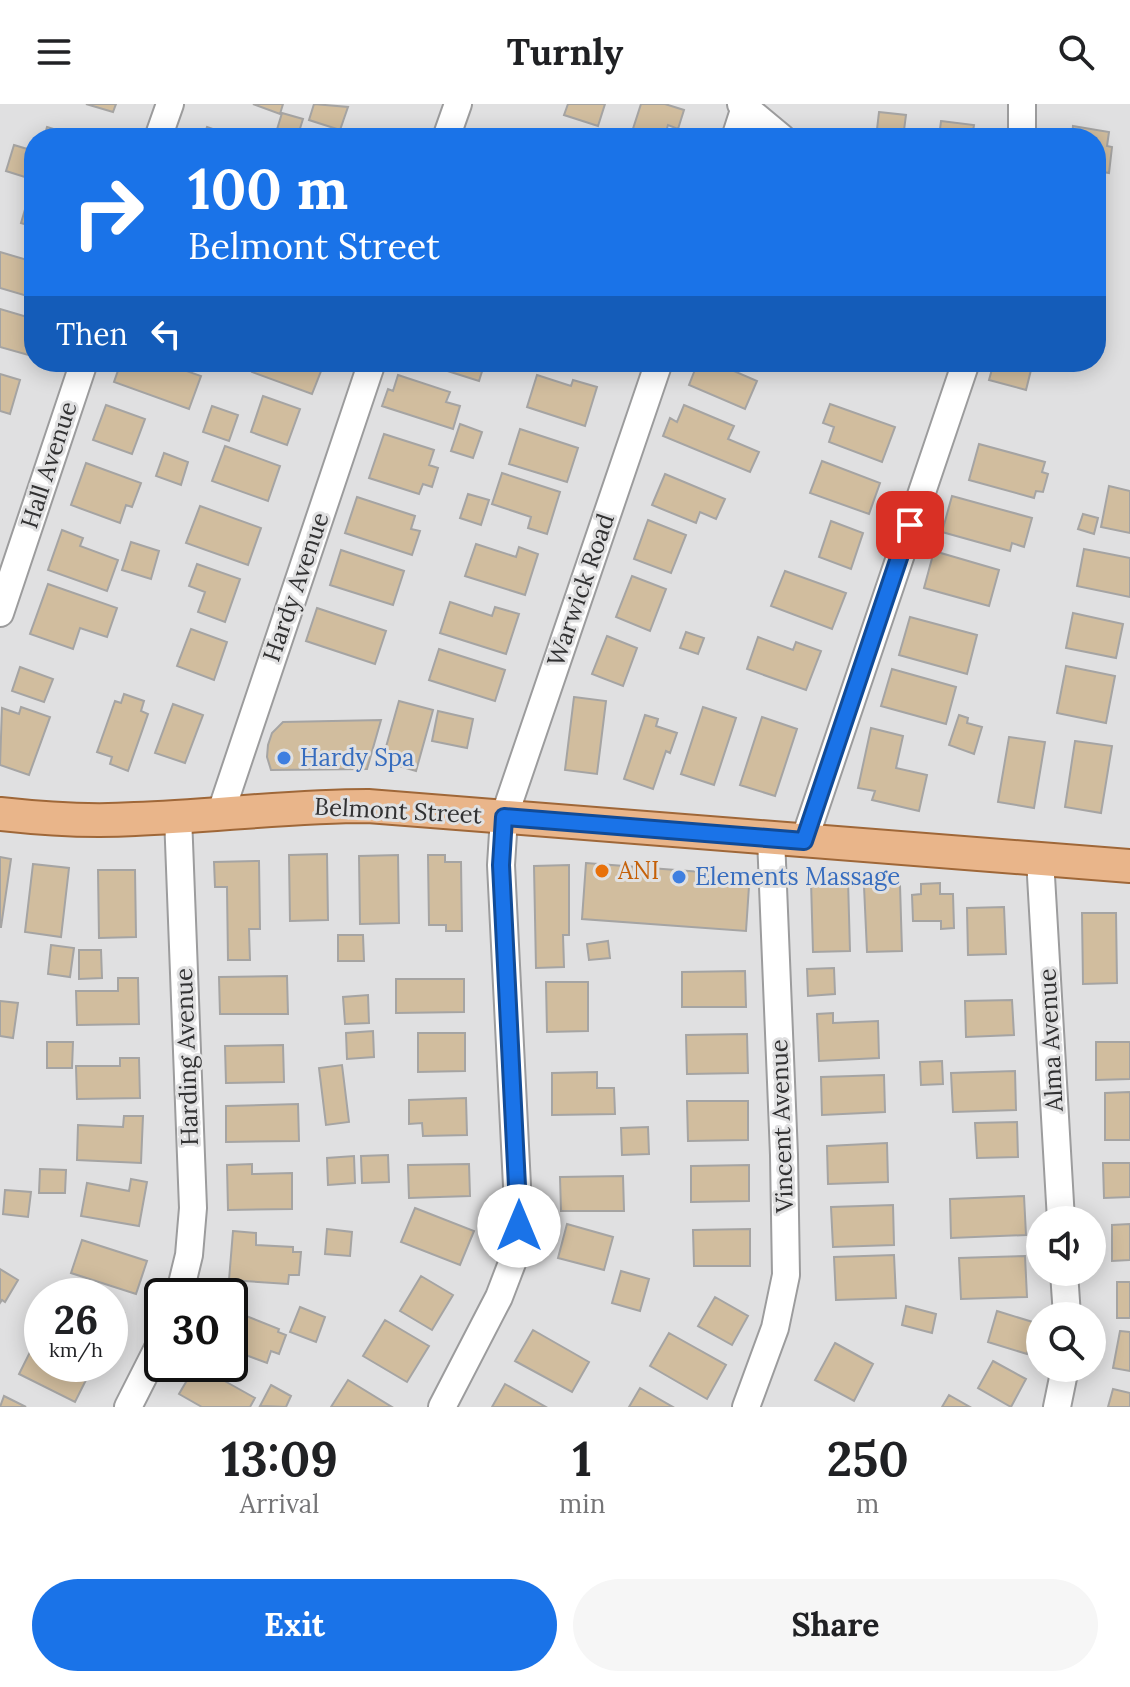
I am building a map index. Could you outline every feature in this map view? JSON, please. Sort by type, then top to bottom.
[{"type":"main road","name":"Belmont Street","points":[[0,814],[87,820],[290,807],[368,806],[1130,866]]},
{"type":"street","points":[[162,128],[170,104]]},
{"type":"street","points":[[450,128],[458,104]]},
{"type":"street","points":[[1022,104],[1022,128]]},
{"type":"street","points":[[738,128],[743,106],[770,128]]},
{"type":"street","name":"Hall Avenue","points":[[0,613],[81,372]]},
{"type":"street","name":"Hardy Avenue","points":[[221,812],[369,372]]},
{"type":"street","name":"Warwick Road","points":[[442,1407],[499,1297],[512,1263],[519,1226],[501,865],[504,817],[656,372]]},
{"type":"street","points":[[804,841],[963,372]]},
{"type":"street","name":"Harding Avenue","points":[[178,816],[193,1208],[189,1255],[183,1278]]},
{"type":"street","name":"Vincent Avenue","points":[[746,1407],[775,1328],[786,1275],[771,838]]},
{"type":"street","name":"Alma Avenue","points":[[1040,859],[1060,1206]]},
{"type":"street","points":[[128,1407],[144,1375]]},
{"type":"street","points":[[1057,1407],[1062,1382]]},
{"type":"building","points":[[86,104],[116,104],[113,112]]},
{"type":"building","points":[[253,104],[283,104],[280,114]]},
{"type":"building","points":[[314,104],[348,107],[341,128],[309,120]]},
{"type":"building","points":[[568,104],[605,104],[598,126],[564,115]]},
{"type":"building","points":[[641,104],[665,104],[684,110],[678,128],[668,125],[667,128],[633,128]]},
{"type":"building","points":[[879,112],[906,115],[904,128],[877,128]]},
{"type":"building","points":[[282,113],[303,119],[300,128],[277,128]]},
{"type":"building","points":[[941,121],[974,125],[974,128],[940,128]]},
{"type":"building","points":[[1106,132],[1109,132],[1107,146],[1112,147],[1109,173],[1106,172]]},
{"type":"building","points":[[14,145],[24,148],[24,177],[6,171]]},
{"type":"building","points":[[0,252],[24,259],[24,295],[0,288]]},
{"type":"building","points":[[0,309],[24,316],[24,354],[0,347]]},
{"type":"building","points":[[118,372],[190,372],[201,376],[189,409],[114,382]]},
{"type":"building","points":[[252,372],[321,372],[312,394]]},
{"type":"building","points":[[451,372],[482,372],[479,381]]},
{"type":"building","points":[[694,372],[736,372],[757,381],[745,409],[689,385]]},
{"type":"building","points":[[991,372],[1030,372],[1026,390],[989,380]]},
{"type":"building","points":[[0,374],[20,380],[10,414],[0,411]]},
{"type":"building","points":[[398,375],[450,392],[446,402],[460,406],[453,429],[382,406],[388,389],[393,391]]},
{"type":"building","points":[[537,375],[571,386],[573,380],[597,387],[585,426],[527,407]]},
{"type":"building","points":[[263,396],[300,409],[287,445],[251,432]]},
{"type":"building","points":[[830,404],[895,427],[882,462],[829,442],[834,427],[823,423]]},
{"type":"building","points":[[106,405],[145,419],[132,454],[93,440]]},
{"type":"building","points":[[684,405],[734,426],[728,439],[759,452],[750,472],[663,436],[670,418],[677,422]]},
{"type":"building","points":[[212,406],[238,415],[229,441],[203,432]]},
{"type":"building","points":[[460,424],[482,432],[473,458],[451,451]]},
{"type":"building","points":[[520,429],[578,448],[567,482],[509,464]]},
{"type":"building","points":[[384,434],[434,450],[429,465],[438,468],[432,487],[423,484],[419,494],[369,478]]},
{"type":"building","points":[[979,444],[1045,462],[1042,472],[1048,474],[1043,492],[1036,491],[1034,498],[969,480]]},
{"type":"building","points":[[225,446],[280,466],[268,501],[212,481]]},
{"type":"building","points":[[164,453],[188,462],[181,485],[156,476]]},
{"type":"building","points":[[822,461],[880,483],[869,514],[810,493]]},
{"type":"building","points":[[86,463],[141,483],[132,507],[126,505],[120,523],[71,505]]},
{"type":"building","points":[[502,473],[560,492],[547,534],[528,528],[531,517],[492,504]]},
{"type":"building","points":[[665,474],[725,499],[716,519],[700,512],[696,523],[652,505]]},
{"type":"building","points":[[1109,486],[1130,491],[1130,533],[1101,527]]},
{"type":"building","points":[[468,494],[489,500],[481,525],[460,518]]},
{"type":"building","points":[[952,496],[1032,518],[1024,547],[1012,543],[1010,551],[942,532]]},
{"type":"building","points":[[357,497],[415,516],[411,529],[420,531],[412,555],[345,533]]},
{"type":"building","points":[[200,506],[261,528],[248,565],[186,543]]},
{"type":"building","points":[[1083,514],[1098,518],[1094,534],[1078,529]]},
{"type":"building","points":[[648,520],[686,535],[671,573],[634,559]]},
{"type":"building","points":[[831,521],[863,533],[851,569],[819,557]]},
{"type":"building","points":[[62,530],[83,538],[80,546],[118,560],[107,591],[48,570]]},
{"type":"building","points":[[131,542],[159,551],[151,579],[122,570]]},
{"type":"building","points":[[476,544],[516,557],[519,547],[538,554],[525,595],[465,576]]},
{"type":"building","points":[[1084,549],[1130,558],[1130,597],[1077,586]]},
{"type":"building","points":[[341,550],[404,571],[393,605],[330,585]]},
{"type":"building","points":[[934,551],[999,570],[989,606],[924,588]]},
{"type":"building","points":[[197,564],[240,579],[225,622],[198,612],[205,592],[189,586]]},
{"type":"building","points":[[785,571],[846,593],[832,629],[771,606]]},
{"type":"building","points":[[632,576],[666,589],[650,631],[616,617]]},
{"type":"building","points":[[48,584],[117,608],[107,637],[80,628],[73,649],[30,634]]},
{"type":"building","points":[[450,602],[492,616],[495,607],[519,614],[506,654],[440,633]]},
{"type":"building","points":[[317,608],[386,631],[375,664],[306,641]]},
{"type":"building","points":[[1073,613],[1123,624],[1116,658],[1066,648]]},
{"type":"building","points":[[910,617],[977,635],[967,674],[899,655]]},
{"type":"building","points":[[191,629],[227,642],[214,680],[177,666]]},
{"type":"building","points":[[686,632],[704,638],[698,654],[680,648]]},
{"type":"building","points":[[607,636],[637,648],[623,686],[592,674]]},
{"type":"building","points":[[758,637],[793,650],[796,642],[821,651],[806,690],[747,669]]},
{"type":"building","points":[[439,649],[505,670],[495,701],[429,680]]},
{"type":"building","points":[[1066,666],[1115,676],[1106,723],[1057,713]]},
{"type":"building","points":[[20,667],[53,679],[44,702],[12,691]]},
{"type":"building","points":[[892,669],[956,687],[946,724],[881,706]]},
{"type":"building","points":[[124,694],[144,701],[141,711],[148,714],[128,771],[110,764],[112,757],[97,752],[115,701],[121,703]]},
{"type":"building","points":[[574,697],[606,701],[597,774],[565,770]]},
{"type":"building","points":[[399,701],[433,710],[416,771],[382,761]]},
{"type":"building","points":[[173,704],[203,715],[185,763],[155,753]]},
{"type":"building","points":[[21,707],[50,717],[29,775],[0,765],[2,708],[19,714]]},
{"type":"building","points":[[703,707],[736,718],[714,785],[681,774]]},
{"type":"building","points":[[438,711],[473,719],[467,748],[432,741]]},
{"type":"building","points":[[645,715],[658,719],[656,726],[677,733],[670,753],[666,751],[653,789],[624,779]]},
{"type":"building","points":[[959,715],[968,718],[967,723],[982,727],[974,754],[949,745]]},
{"type":"building","points":[[762,717],[797,729],[775,796],[740,785]]},
{"type":"building","points":[[381,720],[367,769],[271,770],[267,757],[268,745],[272,733],[283,722]]},
{"type":"building","points":[[871,728],[903,736],[896,768],[927,775],[919,811],[872,800],[875,791],[858,788]]},
{"type":"building","points":[[1009,737],[1045,742],[1034,808],[998,802]]},
{"type":"building","points":[[1075,741],[1112,746],[1101,813],[1065,807]]},
{"type":"building","points":[[327,854],[328,920],[290,921],[289,855]]},
{"type":"building","points":[[398,855],[399,923],[360,924],[359,856]]},
{"type":"building","points":[[428,855],[445,855],[445,862],[461,862],[462,931],[446,931],[446,925],[429,925]]},
{"type":"building","points":[[0,857],[11,859],[1,927],[0,927]]},
{"type":"building","points":[[259,861],[260,929],[249,929],[250,960],[228,960],[227,887],[215,887],[214,862]]},
{"type":"building","points":[[586,863],[740,875],[749,886],[746,931],[582,919]]},
{"type":"building","points":[[33,864],[69,868],[61,937],[25,932]]},
{"type":"building","points":[[569,865],[569,935],[563,935],[564,967],[536,968],[534,866]]},
{"type":"building","points":[[98,870],[135,870],[136,937],[99,938]]},
{"type":"building","points":[[848,880],[850,951],[813,952],[811,881]]},
{"type":"building","points":[[940,883],[940,894],[953,894],[954,928],[941,929],[941,921],[913,921],[912,895],[921,894],[921,884]]},
{"type":"building","points":[[900,885],[902,951],[867,952],[864,886]]},
{"type":"building","points":[[1004,907],[1006,954],[968,955],[967,908]]},
{"type":"building","points":[[1082,913],[1116,913],[1117,983],[1083,984]]},
{"type":"building","points":[[338,935],[363,935],[364,961],[338,961]]},
{"type":"building","points":[[608,941],[610,958],[589,960],[587,944]]},
{"type":"building","points":[[51,945],[74,948],[70,977],[48,974]]},
{"type":"building","points":[[79,950],[101,950],[102,978],[79,979]]},
{"type":"building","points":[[834,968],[835,994],[808,996],[807,969]]},
{"type":"building","points":[[745,971],[746,1007],[682,1007],[682,972]]},
{"type":"building","points":[[287,976],[288,1014],[220,1014],[219,977]]},
{"type":"building","points":[[118,978],[138,978],[139,1024],[77,1025],[76,991],[118,991]]},
{"type":"building","points":[[396,979],[464,979],[464,1012],[396,1013]]},
{"type":"building","points":[[546,982],[588,982],[588,1031],[547,1032]]},
{"type":"building","points":[[368,995],[369,1023],[345,1024],[343,997]]},
{"type":"building","points":[[1012,1000],[1014,1035],[966,1037],[965,1001]]},
{"type":"building","points":[[0,1001],[18,1003],[13,1038],[0,1036]]},
{"type":"building","points":[[833,1013],[833,1023],[878,1021],[879,1058],[819,1061],[817,1014]]},
{"type":"building","points":[[373,1031],[374,1057],[347,1059],[346,1033]]},
{"type":"building","points":[[418,1033],[465,1033],[465,1071],[418,1072]]},
{"type":"building","points":[[747,1034],[748,1073],[687,1074],[686,1035]]},
{"type":"building","points":[[47,1042],[73,1042],[72,1068],[47,1068]]},
{"type":"building","points":[[1096,1042],[1130,1042],[1130,1079],[1096,1080]]},
{"type":"building","points":[[283,1045],[284,1082],[226,1083],[225,1046]]},
{"type":"building","points":[[120,1058],[139,1058],[140,1098],[77,1099],[76,1066],[120,1066]]},
{"type":"building","points":[[942,1061],[943,1084],[921,1085],[920,1062]]},
{"type":"building","points":[[342,1065],[349,1122],[326,1125],[319,1068]]},
{"type":"building","points":[[1015,1071],[1016,1110],[953,1112],[951,1073]]},
{"type":"building","points":[[597,1072],[597,1088],[614,1088],[615,1114],[552,1115],[552,1073]]},
{"type":"building","points":[[884,1075],[885,1112],[822,1115],[821,1077]]},
{"type":"building","points":[[1130,1092],[1130,1140],[1105,1140],[1105,1093]]},
{"type":"building","points":[[466,1098],[467,1135],[423,1136],[422,1123],[409,1124],[409,1100]]},
{"type":"building","points":[[687,1101],[748,1101],[748,1140],[688,1141]]},
{"type":"building","points":[[298,1104],[299,1141],[226,1142],[226,1106]]},
{"type":"building","points":[[124,1116],[143,1116],[141,1163],[77,1160],[78,1125],[123,1127]]},
{"type":"building","points":[[1017,1122],[1018,1157],[977,1158],[975,1123]]},
{"type":"building","points":[[648,1127],[649,1154],[622,1155],[621,1128]]},
{"type":"building","points":[[887,1143],[888,1182],[828,1184],[827,1146]]},
{"type":"building","points":[[388,1155],[389,1182],[362,1183],[361,1156]]},
{"type":"building","points":[[354,1156],[355,1183],[328,1185],[327,1158]]},
{"type":"building","points":[[1103,1163],[1130,1163],[1130,1197],[1104,1198]]},
{"type":"building","points":[[252,1164],[252,1174],[292,1173],[292,1209],[228,1210],[227,1165]]},
{"type":"building","points":[[469,1164],[470,1196],[409,1198],[408,1165]]},
{"type":"building","points":[[749,1165],[749,1201],[691,1202],[691,1166]]},
{"type":"building","points":[[40,1169],[66,1170],[65,1193],[39,1193]]},
{"type":"building","points":[[623,1176],[624,1211],[561,1211],[560,1177]]},
{"type":"building","points":[[131,1179],[147,1182],[139,1226],[81,1216],[87,1183],[129,1191]]},
{"type":"building","points":[[5,1190],[31,1192],[28,1217],[3,1214]]},
{"type":"building","points":[[1024,1196],[1026,1235],[951,1238],[950,1199]]},
{"type":"building","points":[[893,1205],[894,1245],[833,1247],[831,1207]]},
{"type":"building","points":[[415,1208],[474,1231],[460,1265],[401,1242]]},
{"type":"building","points":[[567,1224],[613,1237],[604,1270],[558,1258]]},
{"type":"building","points":[[1130,1224],[1130,1260],[1112,1261],[1112,1225]]},
{"type":"building","points":[[327,1229],[352,1232],[350,1256],[325,1254]]},
{"type":"building","points":[[750,1229],[750,1266],[694,1266],[693,1230]]},
{"type":"building","points":[[233,1231],[256,1233],[256,1245],[293,1247],[293,1252],[301,1252],[299,1275],[289,1275],[288,1284],[229,1278]]},
{"type":"building","points":[[82,1240],[147,1261],[136,1294],[128,1291],[128,1278],[86,1278],[71,1273]]},
{"type":"building","points":[[894,1255],[896,1298],[836,1300],[834,1257]]},
{"type":"building","points":[[1025,1256],[1027,1297],[961,1299],[959,1258]]},
{"type":"building","points":[[0,1269],[18,1280],[5,1302],[2,1300],[0,1303]]},
{"type":"building","points":[[621,1271],[649,1279],[640,1311],[612,1303]]},
{"type":"building","points":[[421,1276],[453,1295],[432,1330],[400,1311]]},
{"type":"building","points":[[1117,1282],[1130,1282],[1130,1318],[1117,1318]]},
{"type":"building","points":[[715,1297],[748,1316],[732,1345],[698,1326]]},
{"type":"building","points":[[906,1306],[936,1314],[932,1333],[902,1325]]},
{"type":"building","points":[[300,1307],[325,1317],[316,1342],[290,1332]]},
{"type":"building","points":[[997,1311],[1026,1320],[1026,1354],[988,1342]]},
{"type":"building","points":[[248,1317],[286,1335],[279,1354],[271,1351],[267,1363],[248,1356]]},
{"type":"building","points":[[385,1320],[429,1346],[407,1382],[363,1356]]},
{"type":"building","points":[[533,1330],[589,1362],[572,1392],[515,1361]]},
{"type":"building","points":[[1120,1331],[1130,1332],[1130,1371],[1113,1368]]},
{"type":"building","points":[[669,1333],[726,1365],[707,1399],[650,1366]]},
{"type":"building","points":[[835,1343],[873,1364],[854,1401],[815,1380]]},
{"type":"building","points":[[993,1361],[1026,1379],[1011,1407],[978,1388]]},
{"type":"building","points":[[348,1380],[392,1407],[331,1407]]},
{"type":"building","points":[[35,1382],[85,1382],[75,1402]]},
{"type":"building","points":[[186,1382],[226,1382],[255,1398],[250,1407],[202,1407],[179,1394]]},
{"type":"building","points":[[505,1384],[546,1407],[492,1407]]},
{"type":"building","points":[[271,1385],[291,1396],[286,1407],[260,1406]]},
{"type":"building","points":[[640,1388],[673,1407],[629,1407]]},
{"type":"building","points":[[1113,1389],[1130,1393],[1130,1407],[1108,1407]]},
{"type":"building","points":[[949,1395],[970,1407],[942,1407]]},
{"type":"building","points":[[4,1396],[26,1407],[0,1407]]},
{"type":"place","name":"Hardy Spa","points":[[284,758]]},
{"type":"place","name":"ANI","points":[[602,871]]},
{"type":"place","name":"Elements Massage","points":[[679,877]]},
{"type":"route","points":[[519,1226],[501,865],[504,817],[804,841],[910,525]]}]
